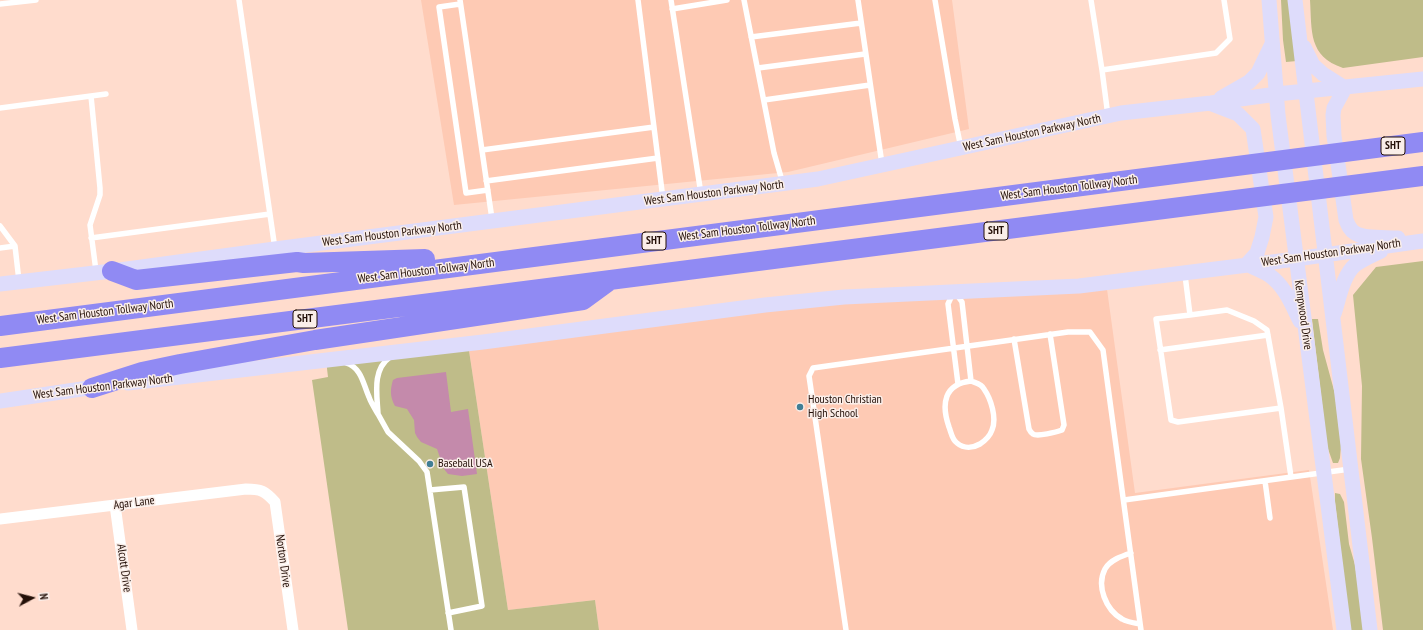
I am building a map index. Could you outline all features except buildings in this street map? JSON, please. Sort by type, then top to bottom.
[{"type":"highway","name":"West Sam Houston Tollway North","points":[[0,326],[1423,142]]},
{"type":"highway","name":"SHT","points":[[0,358],[1423,176]]},
{"type":"highway","points":[[104,272],[136,280],[297,262],[304,264],[547,255]]},
{"type":"highway","points":[[92,388],[149,370],[285,345],[583,300],[609,280]]},
{"type":"main road","name":"Kempwood Drive","points":[[1269,0],[1277,94],[1296,259],[1344,630]]},
{"type":"main road","points":[[1295,0],[1370,630]]},
{"type":"main road","points":[[1300,38],[1313,65],[1323,74],[1345,88],[1334,108],[1333,115],[1334,136],[1346,220],[1350,228],[1356,233],[1365,236],[1423,240]]},
{"type":"main road","points":[[1211,103],[1249,82],[1258,73],[1272,42]]},
{"type":"main road","name":"West Sam Houston Parkway North","points":[[0,284],[104,272],[818,179],[1121,113],[1277,94],[1423,79]]},
{"type":"main road","points":[[1211,103],[1238,114],[1253,129],[1266,217],[1257,253],[1247,264],[1269,275],[1278,283],[1285,292],[1305,330]]},
{"type":"main road","name":"West Sam Houston Parkway North","points":[[0,401],[92,388],[490,341],[765,305],[844,297],[1079,286],[1326,255],[1423,240]]},
{"type":"main road","points":[[1333,317],[1344,280],[1350,270],[1357,263],[1391,245]]},
{"type":"street","name":"Agar Lane","points":[[0,519],[246,489],[258,489],[268,494]]},
{"type":"street","name":"Norton Drive","points":[[268,494],[275,502],[293,630]]},
{"type":"street","name":"Alcott Drive","points":[[115,505],[132,630]]},
{"type":"lane","points":[[0,4],[36,0]]},
{"type":"lane","points":[[239,0],[276,249]]},
{"type":"lane","points":[[638,0],[663,199]]},
{"type":"lane","points":[[671,0],[701,194]]},
{"type":"lane","points":[[672,9],[727,0]]},
{"type":"lane","points":[[744,0],[774,153],[783,184]]},
{"type":"lane","points":[[858,0],[882,165]]},
{"type":"lane","points":[[935,0],[961,148]]},
{"type":"lane","points":[[1091,0],[1108,116]]},
{"type":"lane","points":[[1102,70],[1216,53],[1230,39],[1224,0]]},
{"type":"lane","points":[[488,190],[466,193],[439,7],[460,2],[488,190],[492,221]]},
{"type":"lane","points":[[752,37],[861,23]]},
{"type":"lane","points":[[758,68],[866,54]]},
{"type":"lane","points":[[764,100],[870,85]]},
{"type":"lane","points":[[0,108],[106,94]]},
{"type":"lane","points":[[91,96],[100,188],[100,195],[91,222],[91,238],[92,246],[104,272]]},
{"type":"lane","points":[[482,150],[654,127]]},
{"type":"lane","points":[[486,181],[658,158]]},
{"type":"lane","points":[[91,238],[270,214]]},
{"type":"lane","points":[[0,226],[15,246],[19,282]]},
{"type":"lane","points":[[0,248],[15,246]]},
{"type":"lane","points":[[1184,272],[1190,315]]},
{"type":"lane","points":[[958,384],[948,304],[954,291],[962,302],[971,381]]},
{"type":"lane","points":[[1281,408],[1178,422],[1171,420],[1156,319],[1227,310],[1254,321],[1267,330],[1281,408],[1291,477]]},
{"type":"lane","points":[[846,630],[809,376],[813,368],[1050,334],[1090,332],[1104,350],[1131,553],[1140,627],[1121,619],[1110,609],[1104,597],[1102,581],[1105,570],[1111,563],[1121,556],[1131,553]]},
{"type":"lane","points":[[1014,339],[1031,434],[1035,435],[1058,432],[1062,430],[1064,425],[1050,334]]},
{"type":"lane","points":[[1160,350],[1268,335]]},
{"type":"lane","points":[[378,414],[378,374],[384,362],[397,352]]},
{"type":"lane","points":[[334,359],[352,365],[362,376],[369,397],[388,432],[419,461],[427,472],[450,630]]},
{"type":"lane","points":[[971,381],[984,388],[992,405],[994,418],[993,430],[987,439],[970,448],[956,443],[947,421],[945,408],[947,397],[952,387],[971,381]]},
{"type":"lane","points":[[1124,500],[1350,469]]},
{"type":"lane","points":[[1265,481],[1270,518]]},
{"type":"lane","points":[[430,490],[464,487],[482,606],[448,613]]},
{"type":"shaded area","points":[[421,0],[952,0],[969,129],[788,172],[454,205]]},
{"type":"shaded area","points":[[1281,0],[1291,0],[1297,61],[1286,62],[1283,40]]},
{"type":"shaded area","points":[[1310,0],[1423,0],[1423,57],[1343,68],[1332,63],[1323,57],[1314,41]]},
{"type":"shaded area","points":[[1423,261],[1423,630],[1383,630],[1361,459],[1362,386],[1353,295],[1376,267]]},
{"type":"shaded area","name":"Houston Christian High School","points":[[1106,282],[1135,493],[1309,470],[1333,630],[599,630],[595,600],[508,610],[468,344],[765,305]]},
{"type":"shaded area","points":[[1312,319],[1318,319],[1323,350],[1335,394],[1341,445],[1338,463],[1333,463],[1327,446]]},
{"type":"shaded area","name":"Baseball USA","points":[[468,344],[508,610],[595,600],[599,630],[348,630],[312,380],[328,377],[326,360]]},
{"type":"shaded area","points":[[446,372],[451,412],[468,409],[477,474],[462,476],[448,474],[444,469],[437,449],[421,442],[417,437],[415,433],[414,420],[407,409],[395,406],[392,400],[391,390],[393,380],[397,378]]},
{"type":"shaded area","points":[[1335,493],[1340,494],[1344,502],[1349,544],[1355,565],[1365,630],[1350,630]]},
{"type":"place","name":"Houston Christian High School","points":[[800,407]]},
{"type":"place","name":"Baseball USA","points":[[430,464]]}]
